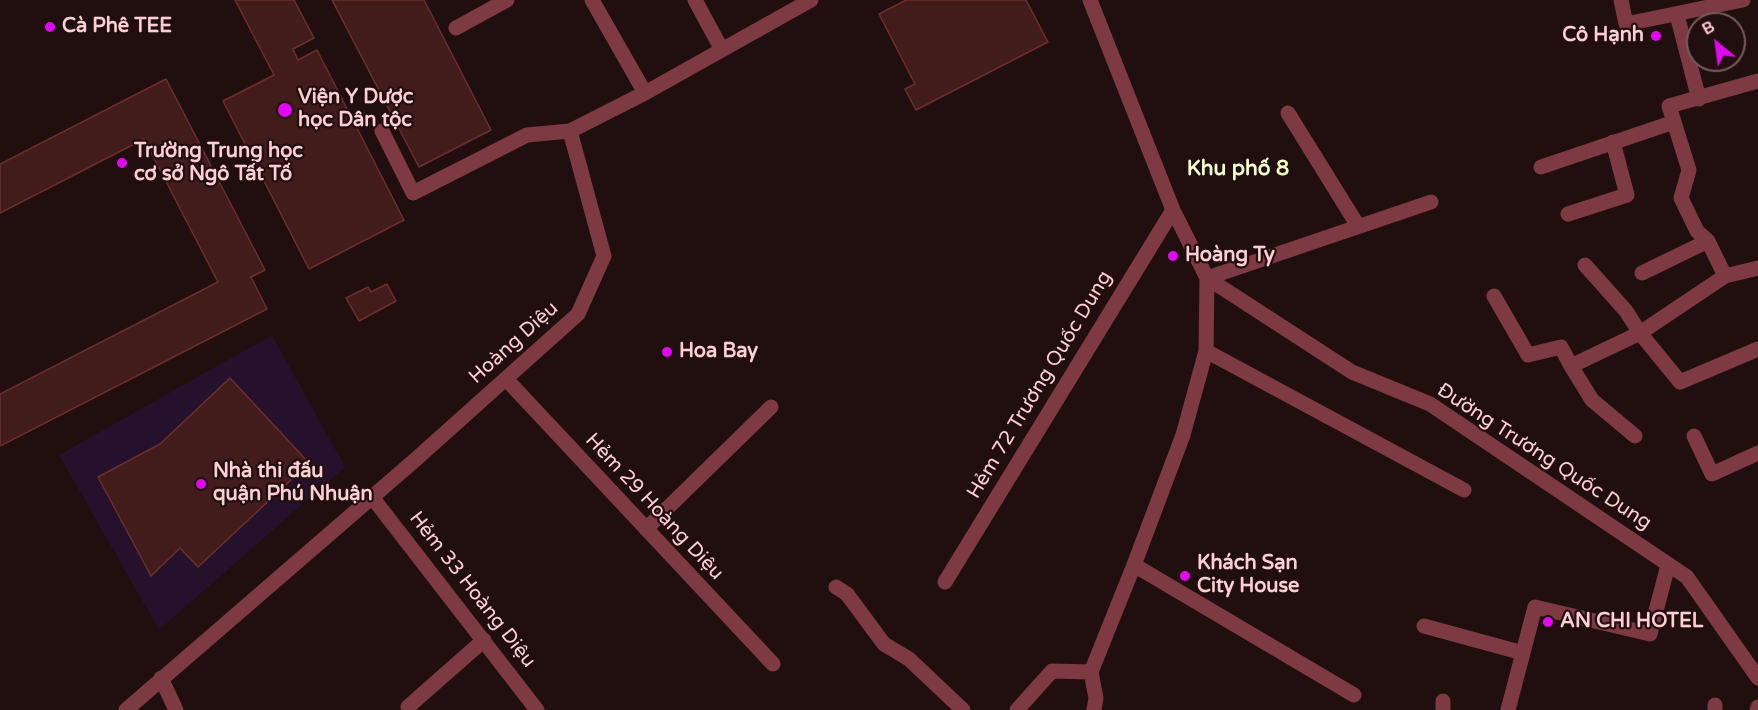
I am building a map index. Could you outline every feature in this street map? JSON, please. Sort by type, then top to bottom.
[{"type":"street","points":[[456,28],[507,0]]},
{"type":"street","points":[[592,0],[645,93]]},
{"type":"street","points":[[695,0],[722,50]]},
{"type":"street","points":[[382,131],[412,193],[527,135],[570,131],[645,93],[811,0]]},
{"type":"street","points":[[1090,0],[1173,210],[1207,278],[1206,351],[1183,435],[1092,672],[1096,698],[1094,710]]},
{"type":"street","points":[[1621,0],[1626,24],[1743,0]]},
{"type":"street","points":[[1677,15],[1699,99]]},
{"type":"street","points":[[1725,276],[1708,241],[1697,231],[1681,198],[1689,170],[1669,106],[1758,81]]},
{"type":"street","points":[[1288,113],[1358,226]]},
{"type":"street","points":[[1541,167],[1674,122]]},
{"type":"street","name":"Hoàng Diệu","points":[[126,710],[372,497],[578,314],[604,256],[570,131]]},
{"type":"street","points":[[1568,214],[1627,195],[1613,142]]},
{"type":"street","points":[[1207,278],[1431,202]]},
{"type":"street","name":"Hẻm 72 Trương Quốc Dung","points":[[945,582],[1173,210]]},
{"type":"street","points":[[1642,273],[1708,241]]},
{"type":"street","points":[[1585,265],[1626,311],[1640,333],[1680,382],[1758,349]]},
{"type":"street","points":[[1571,366],[1640,333],[1725,276],[1758,268]]},
{"type":"street","name":"Đường Trương Quốc Dung","points":[[1207,278],[1352,372],[1430,404],[1687,577],[1758,678]]},
{"type":"street","points":[[1494,296],[1528,355],[1561,347],[1592,400],[1635,436]]},
{"type":"street","points":[[1206,351],[1464,490]]},
{"type":"street","name":"Hẻm 29 Hoàng Diệu","points":[[506,379],[772,664]]},
{"type":"street","points":[[646,529],[771,406]]},
{"type":"street","points":[[1694,436],[1712,474],[1758,453]]},
{"type":"street","name":"Hẻm 33 Hoàng Diệu","points":[[372,497],[537,710]]},
{"type":"street","points":[[1134,565],[1354,695]]},
{"type":"street","points":[[1508,710],[1535,607],[1650,634],[1668,565]]},
{"type":"street","points":[[836,587],[847,594],[884,644],[909,659],[963,710]]},
{"type":"street","points":[[1424,627],[1523,653]]},
{"type":"street","points":[[408,707],[484,640]]},
{"type":"street","points":[[1017,710],[1052,671],[1092,672]]},
{"type":"street","points":[[161,678],[176,710]]},
{"type":"shaded area","name":"Nhà thi đấu quận Phú Nhuận","points":[[272,335],[345,467],[159,630],[59,455]]},
{"type":"building","name":"Viện Y Dược học Dân tộc","points":[[235,0],[294,0],[314,38],[293,49],[298,60],[317,50],[404,220],[309,269],[223,101],[274,75]]},
{"type":"building","points":[[332,0],[424,0],[491,130],[419,167]]},
{"type":"building","points":[[906,0],[1026,0],[1048,42],[916,110],[905,89],[915,84],[879,14]]},
{"type":"building","points":[[166,79],[265,270],[251,277],[267,309],[0,446],[0,394],[218,282],[144,139],[0,213],[0,164]]},
{"type":"building","points":[[387,284],[396,301],[359,321],[346,298],[368,287],[371,292]]},
{"type":"building","points":[[230,378],[309,463],[198,567],[180,548],[151,576],[98,477],[160,444]]},
{"type":"place","name":"Cà Phê TEE","points":[[50,27]]},
{"type":"place","name":"Cô Hạnh","points":[[1656,36]]},
{"type":"place","name":"Viện Y Dược học Dân tộc","points":[[285,110]]},
{"type":"place","name":"Trường Trung học cơ sở Ngô Tất Tố","points":[[122,163]]},
{"type":"place","name":"Hoàng Ty","points":[[1173,256]]},
{"type":"place","name":"Hoa Bay","points":[[667,352]]},
{"type":"place","name":"Nhà thi đấu quận Phú Nhuận","points":[[201,484]]},
{"type":"place","name":"Khách Sạn City House","points":[[1185,576]]},
{"type":"place","name":"AN CHI HOTEL","points":[[1548,622]]},
{"type":"district","name":"Khu phố 8","points":[[1238,169]]}]
